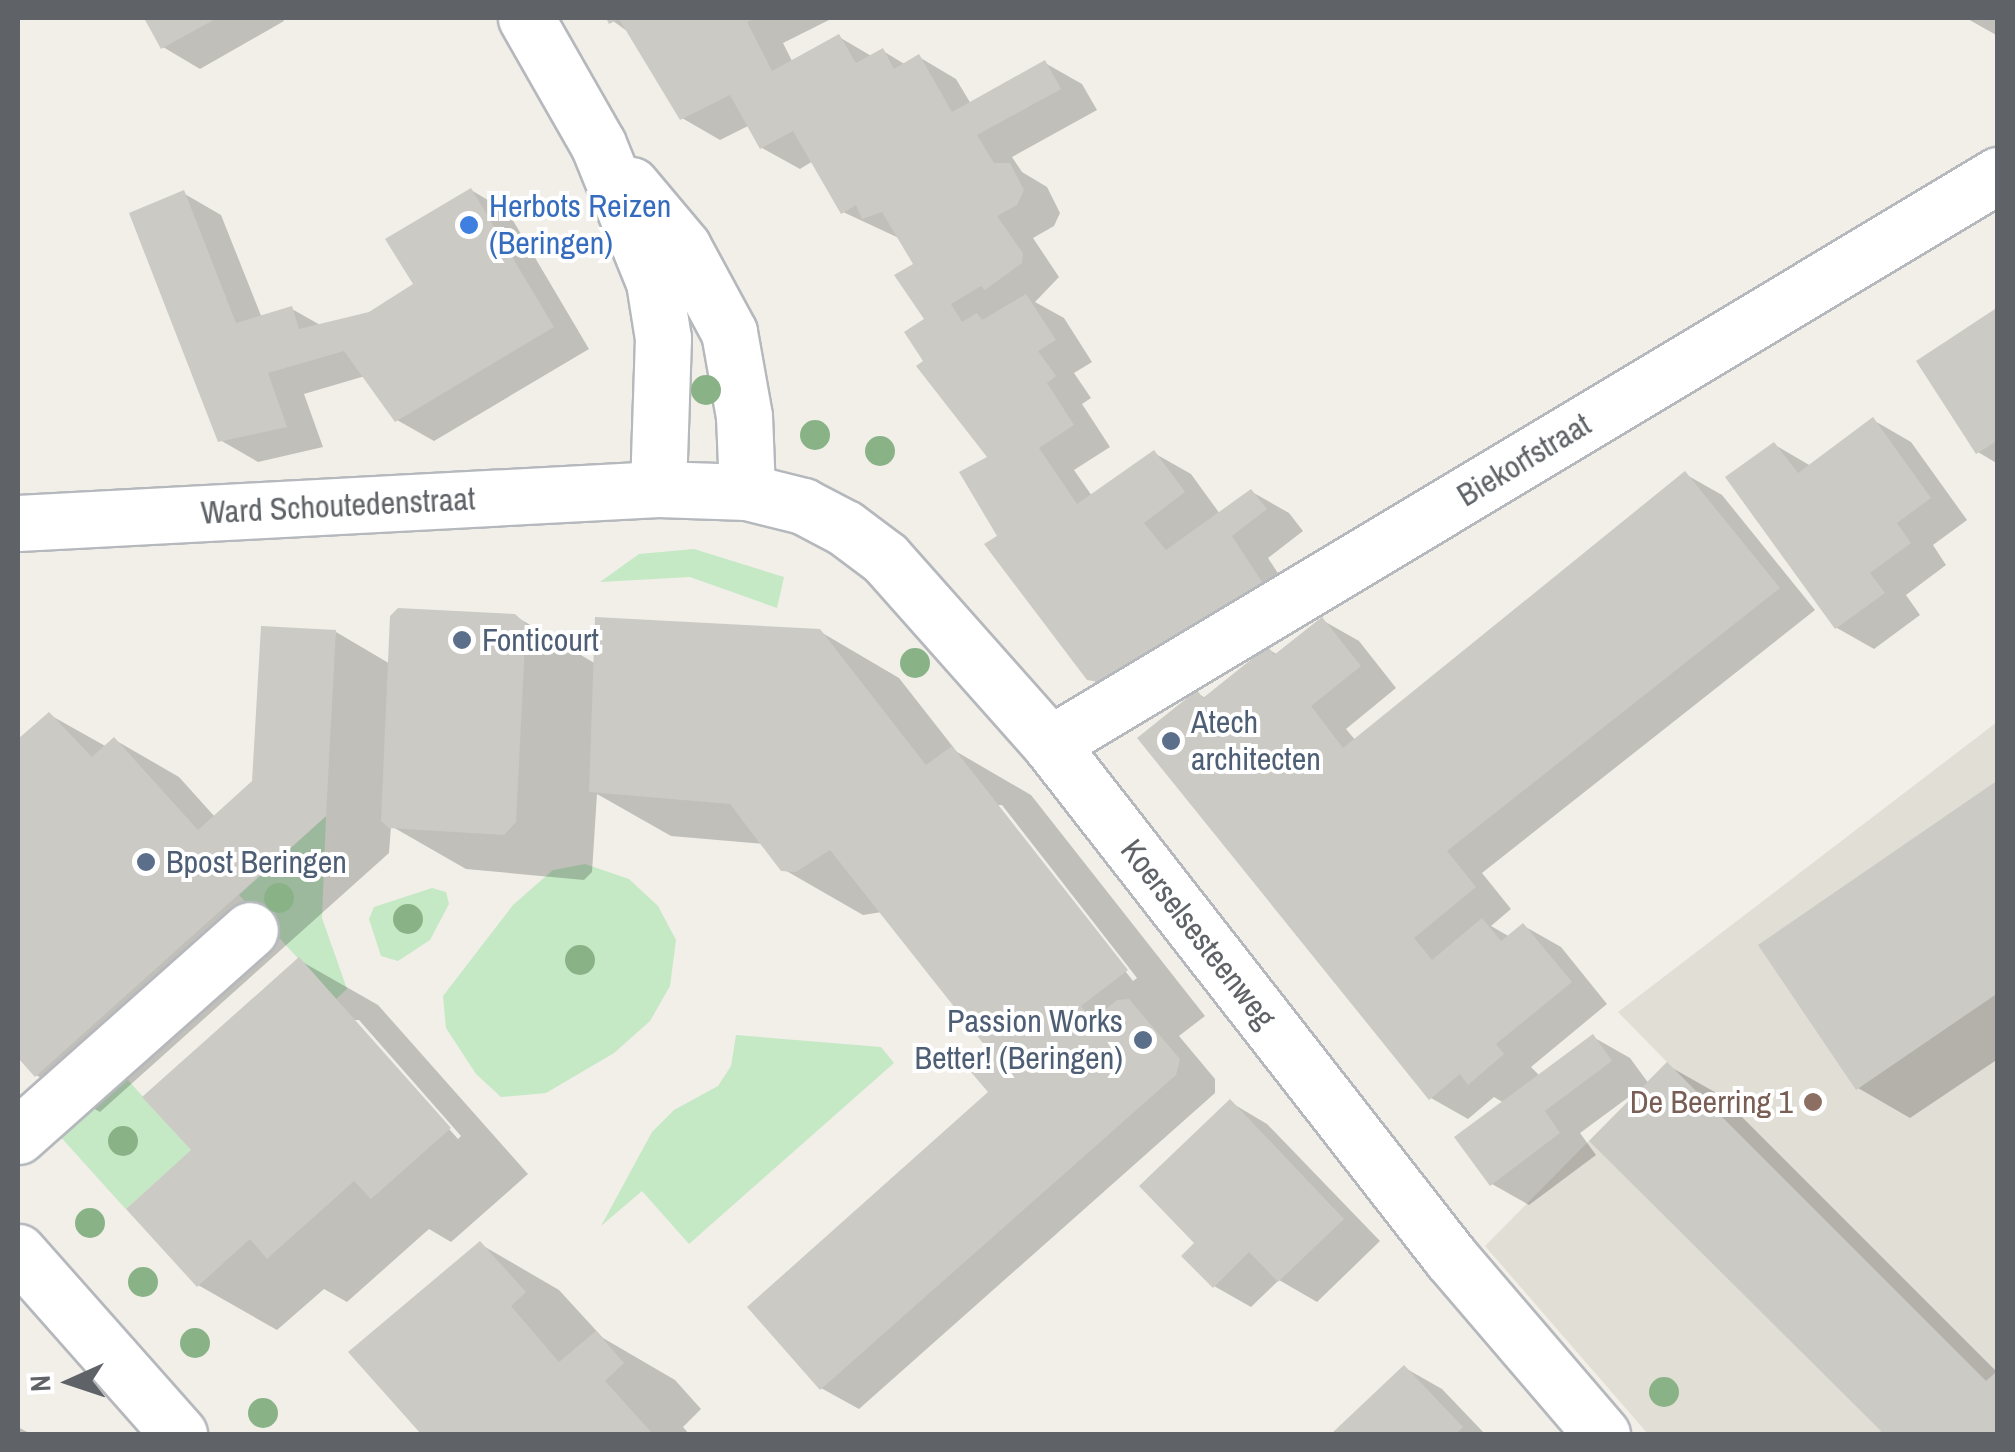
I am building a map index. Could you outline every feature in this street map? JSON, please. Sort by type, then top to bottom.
[{"type":"street","points":[[526,18],[598,144],[654,282],[664,338],[658,489]]},
{"type":"street","points":[[598,144],[682,248],[729,332],[744,416],[746,492]]},
{"type":"street","name":"Biekorfstraat","points":[[1050,744],[1998,175]]},
{"type":"street","name":"Koerselsesteenweg","points":[[658,489],[746,492],[803,506],[886,558],[1050,744],[1451,1258],[1602,1434]]},
{"type":"street","name":"Ward Schoutedenstraat","points":[[18,523],[658,489]]},
{"type":"street","points":[[18,1136],[250,930]]},
{"type":"street","points":[[18,1252],[180,1434]]},
{"type":"shaded area","name":"De Beerring 1","points":[[1997,722],[1997,1371],[1986,1381],[1962,1357],[1884,1434],[1648,1434],[1485,1246],[1667,1062],[1618,1012]]},
{"type":"green space","points":[[694,549],[784,577],[777,608],[690,577],[600,582],[639,554]]},
{"type":"green space","points":[[326,816],[322,918],[347,989],[336,999],[239,895]]},
{"type":"green space","points":[[585,864],[629,879],[658,906],[676,940],[670,986],[650,1021],[614,1053],[546,1093],[501,1097],[476,1074],[446,1028],[443,996],[513,905],[553,870]]},
{"type":"green space","points":[[432,888],[446,892],[449,904],[430,940],[398,961],[381,956],[369,919],[374,907]]},
{"type":"green space","points":[[736,1035],[881,1047],[894,1063],[689,1244],[642,1191],[601,1226],[652,1132],[674,1110],[718,1086],[731,1066]]},
{"type":"green space","points":[[127,1079],[191,1150],[126,1209],[62,1138]]},
{"type":"building","points":[[144,18],[217,18],[161,49]]},
{"type":"building","points":[[606,18],[755,18],[747,22],[772,71],[839,34],[856,63],[883,48],[894,69],[919,54],[952,112],[1045,60],[1061,89],[977,135],[994,163],[1010,163],[1024,190],[1017,205],[997,216],[1023,253],[1022,263],[985,290],[981,286],[951,304],[962,322],[977,313],[982,320],[1026,294],[1056,340],[1038,351],[1056,376],[1047,383],[1074,425],[1039,448],[1077,504],[1154,450],[1185,492],[1144,523],[1166,550],[1251,489],[1267,509],[1232,536],[1264,585],[1105,683],[1087,680],[984,544],[997,536],[959,472],[987,457],[916,366],[923,361],[904,332],[924,319],[894,275],[913,264],[882,212],[862,219],[856,205],[841,214],[793,131],[760,149],[730,95],[680,120],[619,19],[609,24]]},
{"type":"building","points":[[471,188],[554,327],[395,422],[344,351],[268,373],[287,427],[218,442],[129,213],[184,190],[236,323],[292,306],[299,329],[369,312],[413,284],[385,239]]},
{"type":"building","points":[[1998,307],[1998,440],[1976,454],[1916,361]]},
{"type":"building","points":[[1873,417],[1931,498],[1897,523],[1911,543],[1870,573],[1885,593],[1835,629],[1725,477],[1774,442],[1798,473]]},
{"type":"building","points":[[1685,471],[1780,588],[1447,851],[1476,887],[1414,938],[1432,960],[1482,918],[1501,941],[1523,923],[1572,982],[1496,1044],[1504,1054],[1468,1085],[1460,1074],[1429,1100],[1137,738],[1197,690],[1203,698],[1268,646],[1274,655],[1322,617],[1361,666],[1311,706],[1343,748]]},
{"type":"building","points":[[398,608],[515,614],[526,624],[516,822],[504,835],[389,828],[381,821],[390,616]]},
{"type":"building","points":[[595,617],[820,629],[926,765],[952,746],[1128,970],[1081,1006],[1092,1020],[1117,1000],[1129,999],[1180,1059],[1176,1075],[820,1390],[747,1307],[988,1092],[964,1064],[986,1047],[830,850],[796,872],[781,871],[730,804],[589,792]]},
{"type":"building","name":"Bpost Beringen","points":[[261,626],[336,630],[326,816],[35,1077],[18,1058],[18,739],[49,712],[92,757],[114,737],[198,830],[252,781]]},
{"type":"building","points":[[1998,780],[1998,993],[1856,1090],[1758,945]]},
{"type":"building","points":[[299,957],[451,1128],[371,1199],[354,1181],[267,1259],[250,1239],[197,1287],[126,1209],[191,1150],[142,1097]]},
{"type":"building","points":[[1593,1034],[1612,1061],[1545,1111],[1560,1133],[1490,1186],[1454,1137]]},
{"type":"building","points":[[1667,1062],[1986,1381],[1998,1371],[1998,1434],[1877,1434],[1881,1431],[1589,1141]]},
{"type":"building","points":[[1230,1099],[1344,1219],[1278,1282],[1249,1252],[1213,1288],[1181,1256],[1194,1243],[1139,1186]]},
{"type":"building","points":[[480,1241],[526,1292],[511,1306],[559,1362],[596,1331],[624,1363],[605,1381],[653,1434],[421,1434],[348,1352]]},
{"type":"building","points":[[1404,1365],[1463,1427],[1456,1434],[1331,1434]]},
{"type":"place","name":"Herbots Reizen (Beringen)","points":[[469,225]]},
{"type":"place","name":"Fonticourt","points":[[462,640]]},
{"type":"place","name":"Atech architecten","points":[[1171,741]]},
{"type":"place","name":"Bpost Beringen","points":[[146,862]]},
{"type":"place","name":"Passion Works Better! (Beringen)","points":[[1143,1040]]},
{"type":"place","name":"De Beerring 1","points":[[1813,1102]]}]
